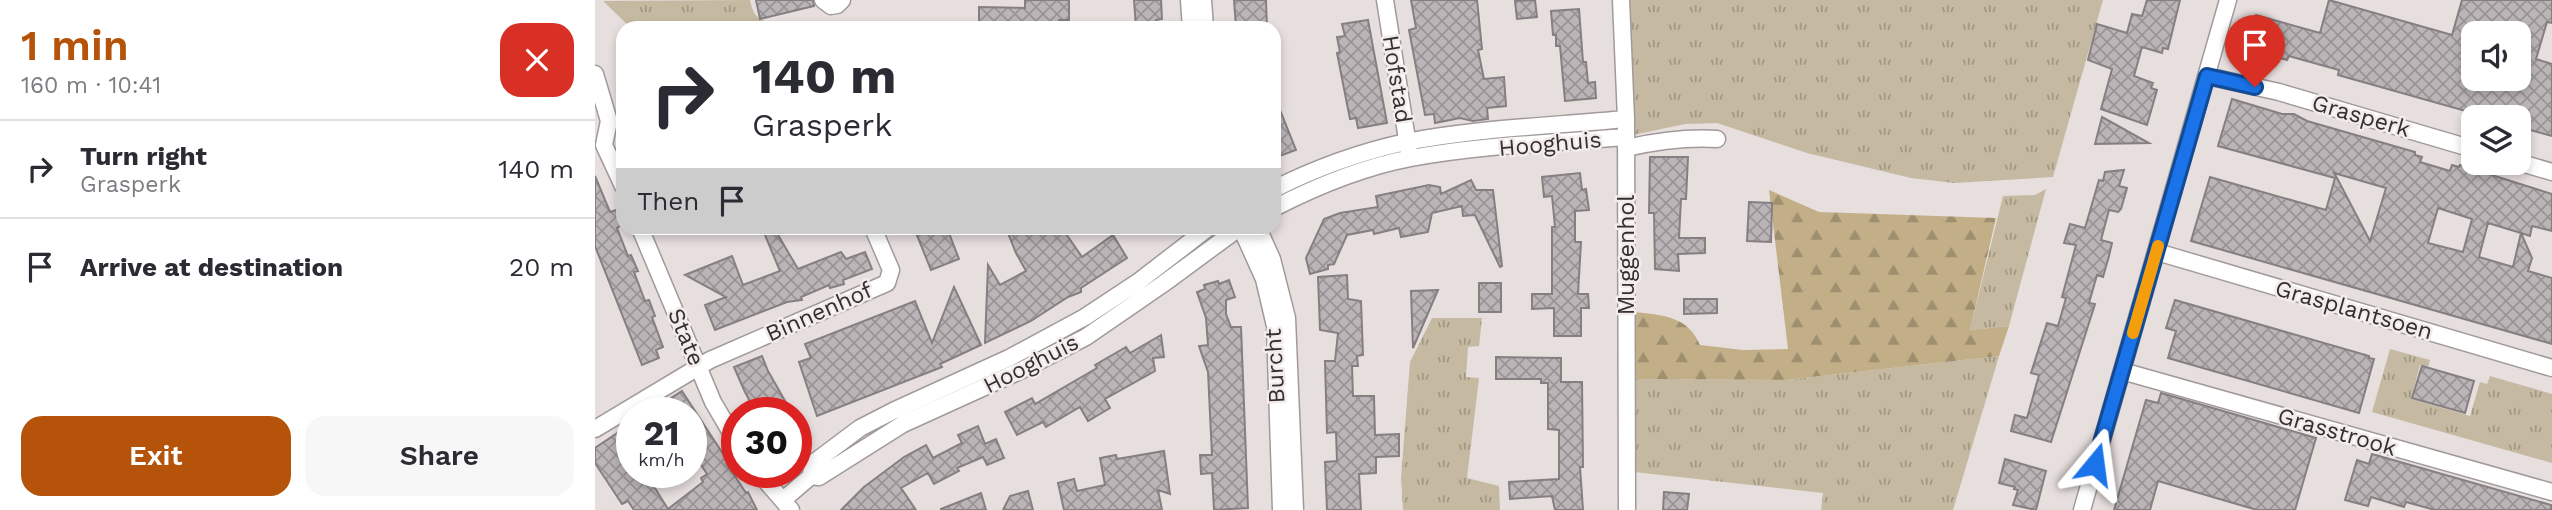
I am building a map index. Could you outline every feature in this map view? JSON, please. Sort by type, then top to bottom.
[{"type":"street","points":[[823,0],[831,6],[842,0]]},
{"type":"street","points":[[1189,0],[1190,21]]},
{"type":"street","points":[[1203,0],[1204,21]]},
{"type":"street","name":"Hofstad","points":[[1385,0],[1409,150]]},
{"type":"street","name":"Muggenhol","points":[[1621,0],[1626,119],[1627,510]]},
{"type":"street","points":[[2082,510],[2228,0]]},
{"type":"street","points":[[595,74],[609,121],[600,146],[616,174]]},
{"type":"street","name":"Grasperk","points":[[2207,76],[2279,92],[2461,145]]},
{"type":"street","name":"Hooghuis","points":[[1281,205],[1409,150],[1457,135],[1626,119]]},
{"type":"street","name":"Hooghuis","points":[[1281,185],[1301,175],[1361,154],[1626,143],[1691,137],[1717,139]]},
{"type":"street","points":[[2531,166],[2552,172]]},
{"type":"street","name":"State","points":[[643,235],[721,416]]},
{"type":"street","name":"Binnenhof","points":[[595,429],[698,367],[887,282],[891,270],[876,235]]},
{"type":"street","name":"Hooghuis","points":[[812,464],[860,428],[1009,358],[1086,317],[1138,282],[1199,235]]},
{"type":"street","name":"Hooghuis","points":[[812,476],[819,477],[903,424],[1031,366],[1086,337],[1230,235]]},
{"type":"street","name":"Burcht","points":[[1243,235],[1264,279],[1275,326],[1281,510]]},
{"type":"street","name":"Burcht","points":[[1261,235],[1272,259],[1287,318],[1295,510]]},
{"type":"street","name":"Grasplantsoen","points":[[2157,252],[2552,368]]},
{"type":"street","name":"Grasstrook","points":[[2122,371],[2552,492]]},
{"type":"street","points":[[772,488],[787,505]]},
{"type":"street","name":"Hooghuis","points":[[787,505],[801,488]]},
{"type":"green space","points":[[750,0],[754,12],[764,21],[624,21],[603,1]]},
{"type":"green space","points":[[1628,0],[2103,0],[2053,177],[1954,183],[1911,178],[1807,153],[1717,123],[1685,124],[1633,135]]},
{"type":"green space","points":[[2046,189],[2009,326],[1970,330],[2003,196],[2035,195]]},
{"type":"green space","points":[[1769,190],[1819,212],[1996,218],[1970,330],[2009,326],[1999,356],[1785,380],[1635,379],[1634,312],[1664,316],[1681,323],[1689,328],[1700,345],[1743,350],[1788,349]]},
{"type":"green space","points":[[1432,318],[1482,318],[1479,346],[1468,347],[1466,377],[1479,378],[1467,478],[1499,486],[1500,510],[1403,510],[1401,478],[1410,362]]},
{"type":"green space","points":[[2390,349],[2430,360],[2428,367],[2420,365],[2411,399],[2470,416],[2480,382],[2487,384],[2490,376],[2552,394],[2552,463],[2372,412]]},
{"type":"green space","points":[[1999,356],[1953,510],[1821,510],[1823,493],[1634,472],[1635,379],[1785,380]]},
{"type":"building","points":[[756,0],[813,0],[814,6],[760,19]]},
{"type":"building","points":[[1025,0],[1069,0],[1069,20],[979,21],[979,7],[1025,8]]},
{"type":"building","points":[[1134,0],[1161,0],[1162,19],[1136,21]]},
{"type":"building","points":[[1234,0],[1266,0],[1267,21],[1236,21]]},
{"type":"building","points":[[1411,0],[1477,0],[1482,49],[1478,50],[1484,79],[1504,77],[1506,106],[1487,108],[1488,119],[1473,121],[1460,118],[1435,123],[1434,114],[1425,115],[1409,30],[1416,28]]},
{"type":"building","points":[[1535,0],[1537,17],[1517,19],[1515,1]]},
{"type":"building","points":[[2147,0],[2180,0],[2168,49],[2163,48],[2162,53],[2142,47],[2134,76],[2153,83],[2151,88],[2157,90],[2147,125],[2101,109],[2112,69],[2088,60],[2097,24],[2127,33],[2132,14],[2142,16]]},
{"type":"building","points":[[2329,0],[2452,35],[2462,0],[2552,0],[2552,23],[2547,22],[2536,59],[2552,64],[2552,136],[2531,130],[2531,105],[2461,105],[2461,110],[2338,75],[2339,70],[2289,56],[2287,60],[2247,48],[2256,15],[2320,33]]},
{"type":"building","points":[[1579,9],[1583,62],[1586,62],[1588,83],[1595,82],[1596,98],[1565,101],[1560,46],[1556,46],[1556,35],[1553,35],[1551,11]]},
{"type":"building","points":[[1368,20],[1387,123],[1358,128],[1356,118],[1350,119],[1337,53],[1340,52],[1337,37],[1345,36],[1342,24]]},
{"type":"building","points":[[2232,99],[2282,114],[2294,114],[2307,121],[2415,152],[2415,155],[2422,157],[2420,162],[2450,171],[2452,165],[2461,165],[2461,175],[2492,175],[2552,194],[2552,231],[2532,226],[2530,236],[2521,233],[2532,258],[2528,271],[2552,278],[2552,344],[2191,241],[2210,177],[2326,210],[2335,178],[2218,146]],"holes":[[[2334,173],[2386,188],[2370,241]],[[2438,208],[2472,219],[2463,252],[2428,243]],[[2488,223],[2521,233],[2513,267],[2479,257]]]},
{"type":"building","points":[[1281,112],[1296,150],[1281,155]]},
{"type":"building","points":[[2102,117],[2149,143],[2095,144]]},
{"type":"building","points":[[1650,157],[1688,157],[1686,199],[1681,199],[1679,238],[1705,238],[1705,253],[1678,254],[1679,271],[1655,269],[1654,213],[1649,213]]},
{"type":"building","points":[[2124,170],[2119,186],[2127,188],[2121,209],[2118,212],[2109,210],[2101,240],[2112,243],[2109,256],[2103,277],[2097,275],[2089,303],[2095,304],[2051,442],[2011,431],[2015,415],[2027,418],[2039,375],[2031,373],[2047,323],[2058,326],[2066,298],[2062,297],[2076,245],[2064,243],[2070,224],[2085,228],[2099,180],[2103,181],[2105,172]]},
{"type":"building","points":[[1580,173],[1589,210],[1575,211],[1575,242],[1581,242],[1578,294],[1588,294],[1589,308],[1581,308],[1581,336],[1554,336],[1554,308],[1532,309],[1532,294],[1552,294],[1552,227],[1555,227],[1552,196],[1544,197],[1542,177]]},
{"type":"building","points":[[595,176],[610,212],[616,210],[616,235],[620,235],[628,256],[631,255],[645,301],[649,300],[655,316],[652,317],[663,347],[656,350],[659,358],[642,365],[595,246]]},
{"type":"building","points":[[1471,180],[1476,190],[1493,190],[1502,266],[1500,267],[1475,215],[1463,216],[1462,206],[1432,213],[1428,232],[1401,237],[1399,228],[1374,234],[1373,230],[1347,235],[1334,264],[1328,265],[1328,269],[1310,274],[1306,258],[1324,219],[1340,213],[1378,207],[1376,196],[1429,185],[1440,187],[1441,194]]},
{"type":"building","points":[[1749,202],[1772,203],[1771,242],[1747,241]]},
{"type":"building","points":[[765,235],[778,235],[798,269],[841,252],[846,259],[865,252],[872,269],[843,280],[844,284],[830,288],[829,285],[801,297],[802,300],[787,302],[715,330],[705,305],[726,297],[685,275],[732,256],[743,285],[780,271]]},
{"type":"building","points":[[917,235],[950,235],[959,259],[931,270]]},
{"type":"building","points":[[1009,235],[1067,235],[1082,257],[1113,235],[1127,258],[1081,288],[1081,292],[1068,297],[1031,321],[985,343],[988,265],[1000,285],[1026,271]]},
{"type":"building","points":[[1347,275],[1348,299],[1361,301],[1363,355],[1357,356],[1358,366],[1352,366],[1353,396],[1374,396],[1375,435],[1399,434],[1399,456],[1376,457],[1376,473],[1359,474],[1361,510],[1327,510],[1325,462],[1337,461],[1336,432],[1327,433],[1325,361],[1335,361],[1338,333],[1320,330],[1318,277]]},
{"type":"building","points":[[1229,280],[1235,297],[1226,300],[1226,314],[1231,327],[1241,327],[1248,508],[1214,510],[1212,473],[1201,474],[1200,455],[1212,455],[1208,372],[1199,346],[1208,345],[1206,318],[1197,292],[1205,289],[1204,285]]},
{"type":"building","points":[[1479,283],[1501,283],[1501,312],[1479,312]]},
{"type":"building","points":[[954,287],[981,345],[940,364],[942,367],[817,416],[799,362],[811,358],[805,344],[915,301],[932,343]]},
{"type":"building","points":[[1438,290],[1413,348],[1411,291]]},
{"type":"building","points":[[1684,299],[1717,299],[1717,313],[1684,314]]},
{"type":"building","points":[[2175,300],[2374,359],[2359,413],[2168,358],[2176,331],[2166,328]]},
{"type":"building","points":[[1161,335],[1164,357],[1153,358],[1155,371],[1105,399],[1110,408],[1088,421],[1080,407],[1046,427],[1043,422],[1017,435],[1005,412],[1032,398],[1035,404],[1097,368],[1095,365],[1126,347],[1130,353]]},
{"type":"building","points":[[762,356],[783,397],[748,397],[734,367]]},
{"type":"building","points":[[1496,357],[1561,358],[1561,382],[1582,382],[1583,467],[1580,467],[1583,510],[1555,510],[1552,496],[1510,499],[1509,482],[1559,479],[1559,430],[1548,429],[1548,383],[1541,383],[1541,379],[1496,379]]},
{"type":"building","points":[[2422,366],[2474,381],[2465,413],[2412,398]]},
{"type":"building","points":[[682,391],[686,397],[673,397]]},
{"type":"building","points":[[2161,393],[2316,438],[2295,510],[2257,510],[2158,481],[2150,510],[2114,510],[2146,400],[2158,403]]},
{"type":"building","points":[[978,426],[985,444],[996,439],[1004,458],[987,465],[983,457],[957,468],[959,471],[934,484],[928,473],[901,488],[916,510],[841,510],[864,487],[904,457],[926,445],[933,458],[962,443],[958,435]]},
{"type":"building","points":[[707,429],[721,451],[721,488],[743,488],[748,492],[757,510],[634,510],[628,501],[622,504],[595,463],[595,448],[616,434],[616,488],[655,488],[668,509],[695,488],[707,488]]},
{"type":"building","points":[[1164,451],[1170,494],[1158,490],[1162,510],[1064,510],[1058,483],[1074,479],[1077,491],[1105,485],[1100,458],[1116,455],[1117,459]]},
{"type":"building","points":[[2372,454],[2551,505],[2551,510],[2435,510],[2406,502],[2404,507],[2371,497],[2368,506],[2345,500],[2357,460],[2369,464]]},
{"type":"building","points":[[2005,459],[2046,471],[2036,510],[2013,505],[2018,490],[1999,483]]},
{"type":"building","points":[[1028,491],[1033,510],[1003,510],[1010,496]]},
{"type":"building","points":[[1664,492],[1689,494],[1687,510],[1663,510]]},
{"type":"building","points":[[981,493],[986,510],[941,510],[941,509]]},
{"type":"slow traffic","points":[[2133,333],[2158,246]]},
{"type":"route","points":[[2095,464],[2207,76],[2255,87]]}]
